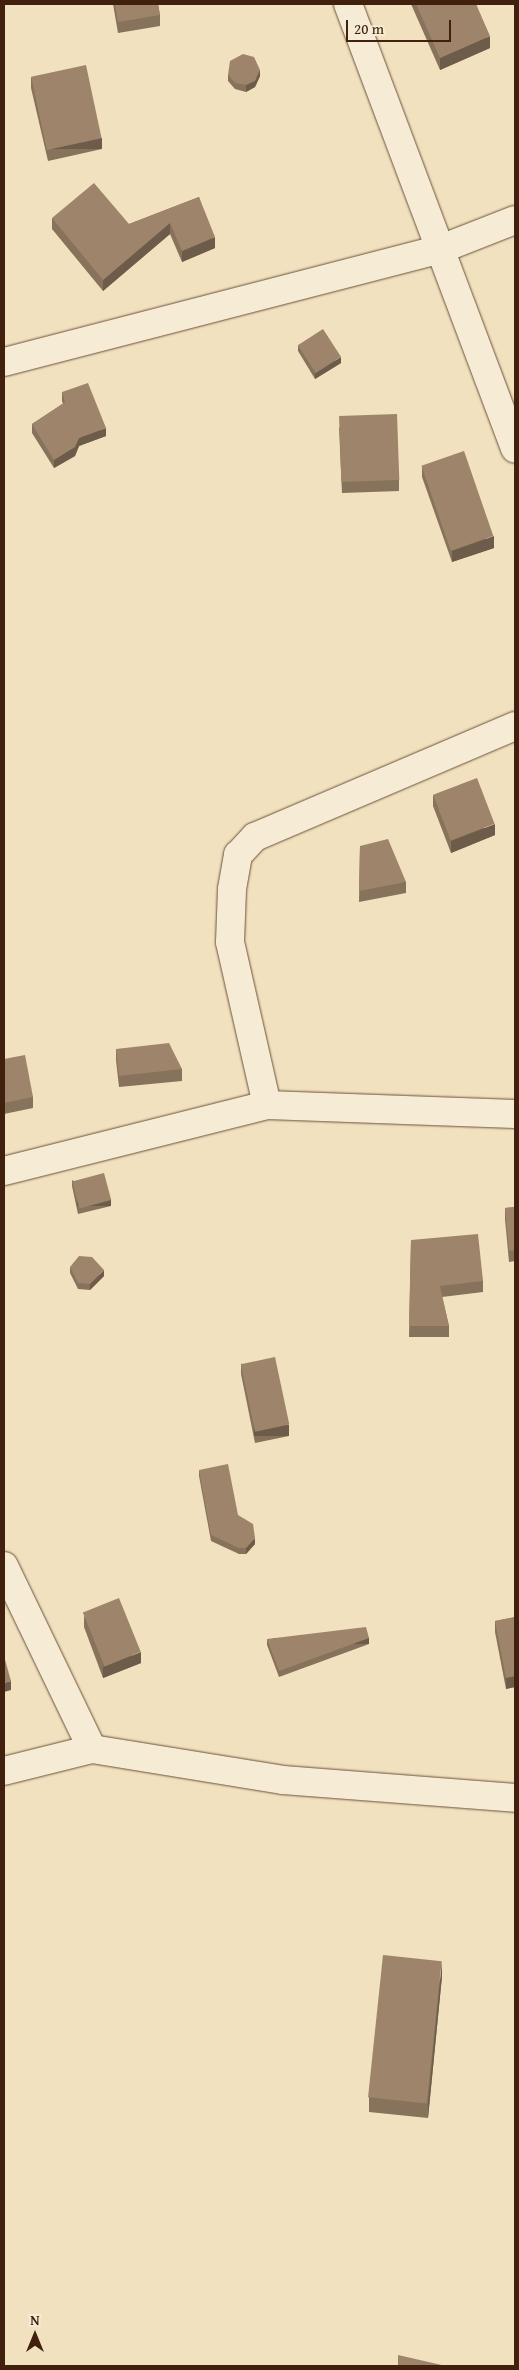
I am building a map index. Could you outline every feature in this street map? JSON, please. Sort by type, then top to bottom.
[{"type":"street","points":[[348,4],[515,449]]},
{"type":"street","points":[[4,362],[441,249],[515,220]]},
{"type":"street","points":[[267,1105],[230,942],[232,889],[238,855],[255,837],[515,726]]},
{"type":"street","points":[[4,1171],[267,1105],[515,1114]]},
{"type":"street","points":[[4,1566],[92,1749]]},
{"type":"street","points":[[4,1771],[92,1749],[283,1780],[515,1798]]},
{"type":"building","points":[[115,4],[158,4],[160,15],[118,22]]},
{"type":"building","points":[[416,4],[476,4],[490,36],[440,58]]},
{"type":"building","points":[[243,54],[254,57],[260,70],[255,81],[246,85],[235,83],[228,75],[230,61]]},
{"type":"building","points":[[86,65],[102,138],[47,150],[31,77]]},
{"type":"building","points":[[94,183],[129,224],[199,197],[215,237],[182,251],[170,223],[103,280],[52,218]]},
{"type":"building","points":[[323,329],[341,357],[316,373],[298,345]]},
{"type":"building","points":[[88,383],[106,428],[79,438],[75,447],[54,460],[32,424],[65,402],[62,392]]},
{"type":"building","points":[[397,414],[399,480],[341,482],[339,416]]},
{"type":"building","points":[[464,451],[493,536],[451,551],[421,466]]},
{"type":"building","points":[[477,778],[495,824],[451,841],[433,795]]},
{"type":"building","points":[[388,839],[406,882],[359,891],[360,846]]},
{"type":"building","points":[[169,1043],[182,1069],[119,1076],[116,1049]]},
{"type":"building","points":[[25,1055],[33,1097],[4,1103],[4,1059]]},
{"type":"building","points":[[104,1173],[111,1200],[79,1209],[72,1182]]},
{"type":"building","points":[[515,1207],[515,1250],[509,1251],[505,1208]]},
{"type":"building","points":[[478,1234],[483,1281],[440,1286],[449,1326],[409,1326],[411,1240]]},
{"type":"building","points":[[79,1256],[92,1257],[104,1270],[90,1284],[78,1283],[70,1267]]},
{"type":"building","points":[[275,1357],[289,1424],[255,1432],[241,1364]]},
{"type":"building","points":[[228,1464],[238,1515],[253,1524],[255,1538],[246,1548],[239,1548],[211,1535],[199,1470]]},
{"type":"building","points":[[119,1598],[141,1652],[105,1666],[83,1613]]},
{"type":"building","points":[[515,1617],[515,1676],[506,1678],[495,1621]]},
{"type":"building","points":[[366,1627],[369,1638],[279,1671],[267,1639]]},
{"type":"building","points":[[4,1656],[11,1681],[4,1683]]},
{"type":"building","points":[[383,1955],[442,1961],[427,2103],[368,2097]]},
{"type":"building","points":[[398,2355],[446,2366],[398,2366]]}]
